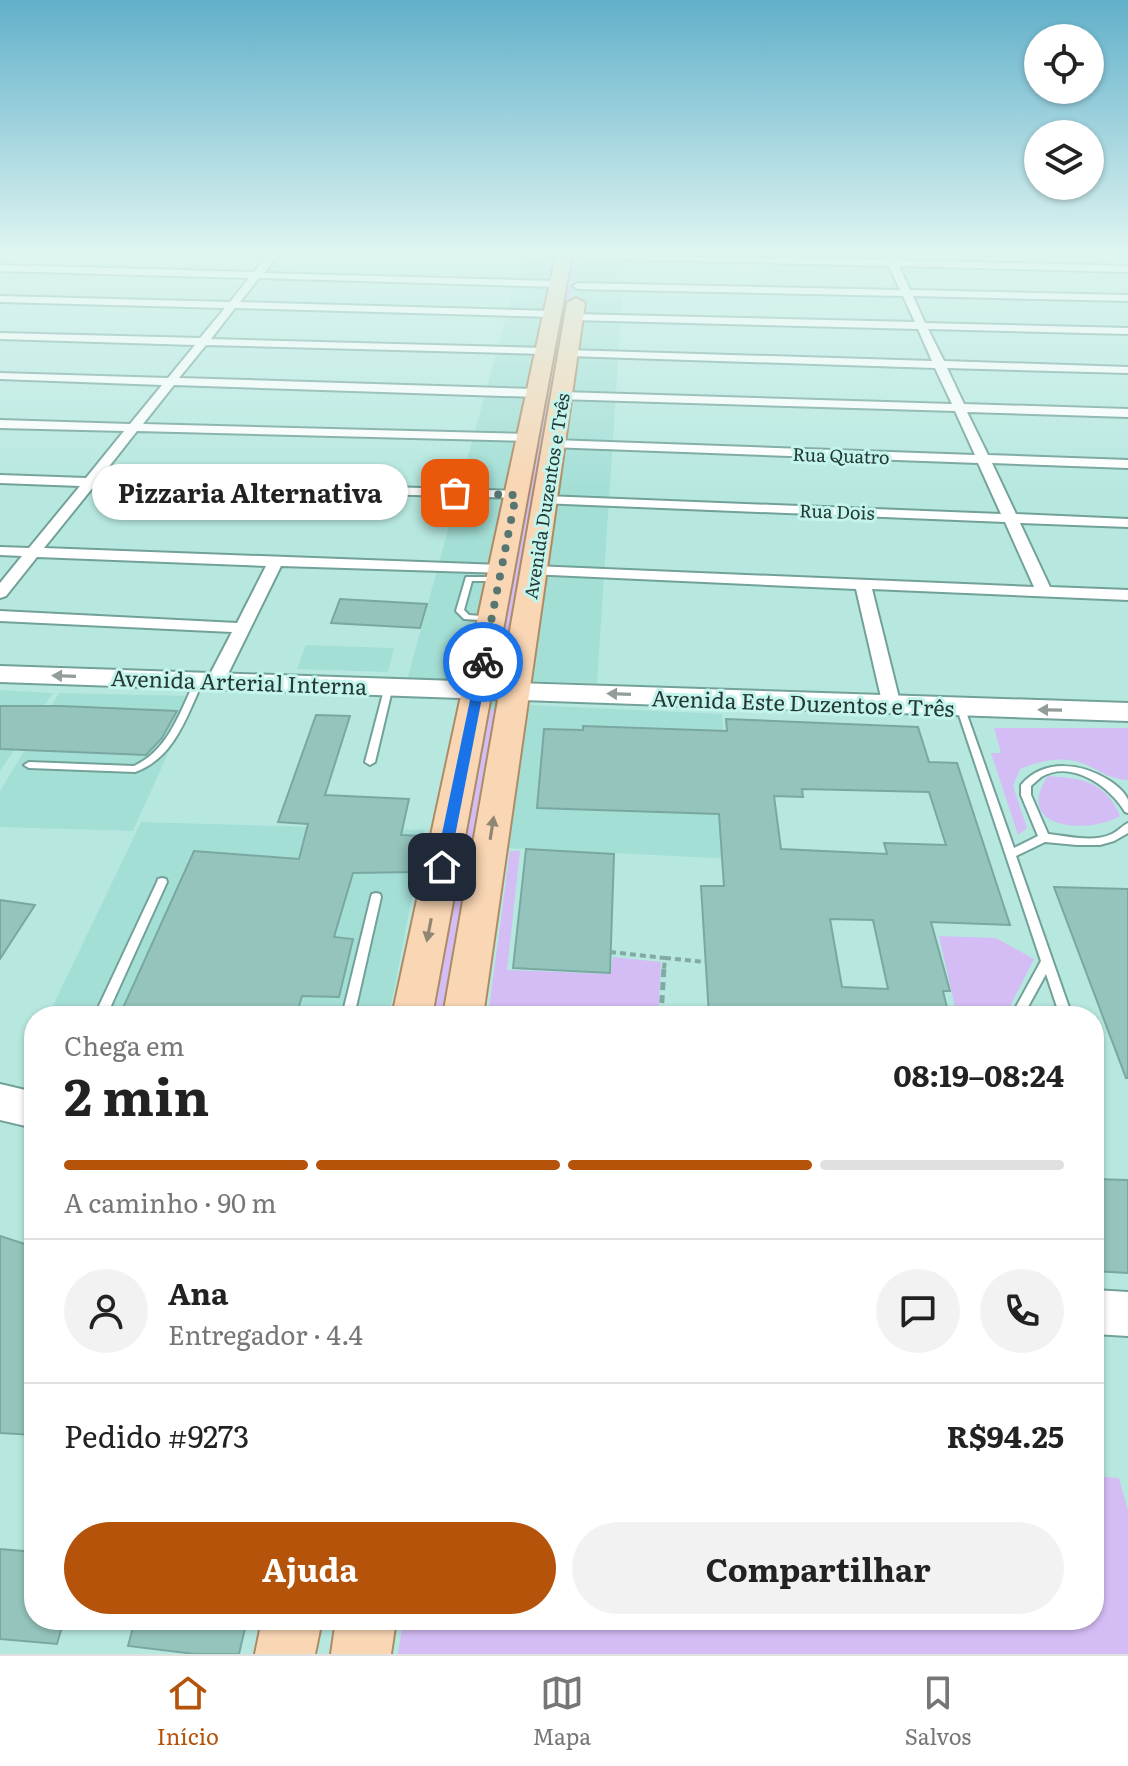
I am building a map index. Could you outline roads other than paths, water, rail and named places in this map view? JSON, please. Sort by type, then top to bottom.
[{"type":"main road","name":"Avenida Duzentos e Três","points":[[465,1006],[562,396],[554,332]]},
{"type":"main road","name":"Avenida Duzentos e Três","points":[[414,1006],[536,393],[566,332]]},
{"type":"main road","name":"Avenida Arterial Interna","points":[[0,674],[478,689]]},
{"type":"main road","name":"Avenida Este Duzentos e Três","points":[[478,689],[961,709],[1128,712]]},
{"type":"main road","points":[[0,1102],[24,1108]]},
{"type":"main road","points":[[1104,1313],[1128,1314]]},
{"type":"main road","points":[[285,1654],[290,1630]]},
{"type":"main road","points":[[361,1654],[365,1630]]},
{"type":"street","points":[[0,593],[211,332]]},
{"type":"street","points":[[925,332],[1044,591]]},
{"type":"street","points":[[0,336],[1128,370]]},
{"type":"street","points":[[0,376],[536,393]]},
{"type":"street","points":[[562,396],[1128,413]]},
{"type":"street","points":[[0,424],[528,438]]},
{"type":"street","name":"Rua Quatro","points":[[554,444],[1128,464]]},
{"type":"street","points":[[0,479],[516,495]]},
{"type":"street","name":"Rua Dois","points":[[545,500],[1128,523]]},
{"type":"street","points":[[0,551],[276,561],[500,574]]},
{"type":"street","points":[[208,680],[242,628],[276,561]]},
{"type":"street","points":[[534,571],[1128,595]]},
{"type":"street","points":[[863,584],[892,706]]},
{"type":"street","points":[[0,616],[242,628]]},
{"type":"lane","points":[[29,765],[135,769],[146,766],[161,754],[208,680]]},
{"type":"lane","points":[[370,762],[389,686]]},
{"type":"lane","points":[[961,709],[1063,1006]]},
{"type":"lane","points":[[1044,838],[1026,795],[1026,785],[1042,771],[1071,769],[1086,773],[1117,792],[1128,809]]},
{"type":"lane","points":[[1011,854],[1044,838],[1104,841],[1119,837],[1128,827]]},
{"type":"lane","points":[[105,1006],[162,882]]},
{"type":"lane","points":[[350,1006],[376,897]]},
{"type":"lane","points":[[1022,1006],[1047,961]]},
{"type":"place","name":"Pizzaria Alternativa","points":[[455,493]]}]
